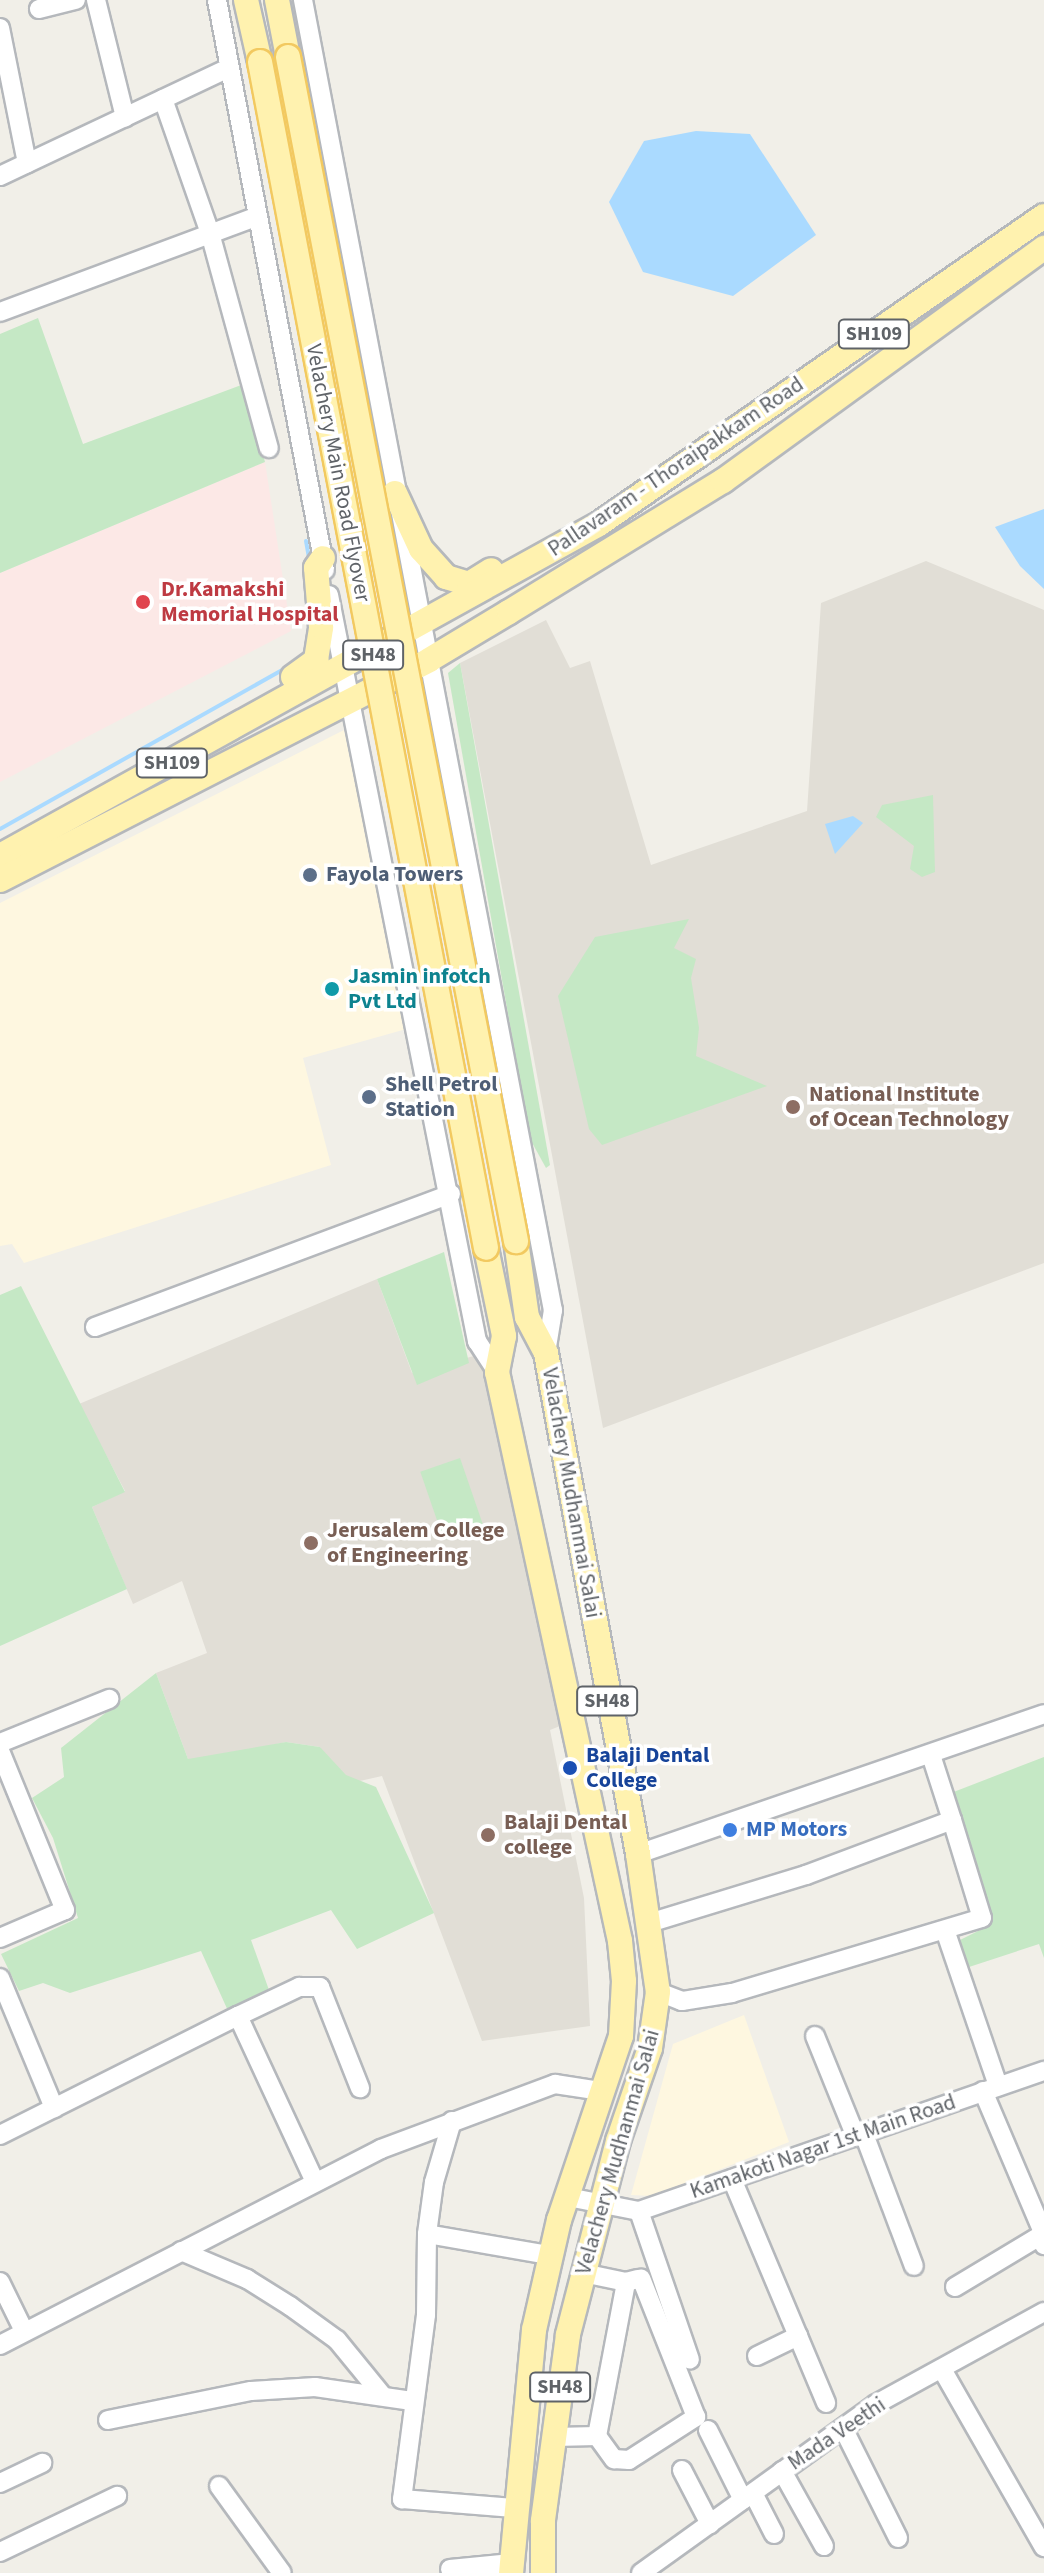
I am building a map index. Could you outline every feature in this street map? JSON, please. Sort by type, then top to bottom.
[{"type":"main road","name":"Velachery Main Road Flyover","points":[[246,0],[504,1336],[497,1372]]},
{"type":"main road","name":"Velachery Main Road Flyover","points":[[277,0],[516,1241],[527,1317],[546,1353]]},
{"type":"main road","name":"Pallavaram - Thoraipakkam Road","points":[[0,856],[167,766],[341,663],[424,625],[554,542],[641,494],[1044,216]]},
{"type":"main road","name":"Pallavaram - Thoraipakkam Road","points":[[0,880],[429,660],[723,481],[1044,248]]},
{"type":"main road","points":[[395,493],[421,549],[446,577],[457,581],[469,584],[554,542]]},
{"type":"main road","points":[[167,766],[175,748],[316,660],[321,627],[316,568],[323,558]]},
{"type":"main road","name":"Velachery Mudhanmai Salai","points":[[543,2573],[543,2521],[568,2335],[601,2205],[650,2048],[658,1992],[636,1842],[546,1353]]},
{"type":"main road","name":"Velachery Mudhanmai Salai","points":[[497,1372],[517,1456],[624,1981],[621,2036],[549,2255],[534,2330],[514,2508],[512,2568]]},
{"type":"main road","points":[[595,1838],[636,1842]]},
{"type":"street","points":[[39,9],[76,0]]},
{"type":"street","points":[[96,0],[125,117]]},
{"type":"street","points":[[217,0],[323,558],[347,701],[451,1194],[477,1341],[497,1372]]},
{"type":"street","points":[[303,0],[553,1310],[546,1353]]},
{"type":"street","points":[[1,40],[27,163]]},
{"type":"street","points":[[0,176],[228,68]]},
{"type":"street","points":[[163,99],[210,233],[269,448]]},
{"type":"street","points":[[0,312],[258,216]]},
{"type":"street","points":[[95,1327],[451,1194]]},
{"type":"street","points":[[0,1743],[109,1699]]},
{"type":"street","points":[[636,1842],[931,1755],[1044,1714]]},
{"type":"street","points":[[0,1751],[65,1910],[0,1938]]},
{"type":"street","points":[[658,1992],[682,2001],[732,1993],[982,1918],[931,1755]]},
{"type":"street","points":[[649,1923],[806,1875],[952,1820]]},
{"type":"street","points":[[945,1930],[990,2089],[1043,2239],[955,2287]]},
{"type":"street","points":[[0,1978],[54,2108]]},
{"type":"street","points":[[0,2135],[299,1987],[320,1987],[360,2088]]},
{"type":"street","points":[[238,2016],[315,2182]]},
{"type":"street","points":[[815,2036],[914,2266]]},
{"type":"street","name":"Kamakoti Nagar 1st Main Road","points":[[568,2197],[639,2211],[1044,2071]]},
{"type":"street","points":[[0,2345],[315,2182],[452,2121],[555,2084],[601,2091]]},
{"type":"street","points":[[452,2121],[434,2182],[427,2234],[426,2315],[412,2401],[402,2499],[514,2508]]},
{"type":"street","points":[[732,2179],[826,2403]]},
{"type":"street","points":[[639,2211],[690,2360]]},
{"type":"street","points":[[427,2234],[549,2255]]},
{"type":"street","points":[[181,2251],[247,2279],[290,2306],[337,2340],[382,2395]]},
{"type":"street","points":[[583,2273],[634,2280],[659,2271]]},
{"type":"street","points":[[634,2280],[696,2417],[629,2460],[614,2459],[597,2436],[634,2280]]},
{"type":"street","points":[[0,2282],[24,2331]]},
{"type":"street","name":"Mada Veethi","points":[[641,2573],[876,2404],[943,2371],[1044,2312]]},
{"type":"street","points":[[757,2356],[798,2336]]},
{"type":"street","points":[[943,2371],[1044,2547]]},
{"type":"street","points":[[108,2420],[251,2391],[315,2387],[412,2401]]},
{"type":"street","points":[[843,2428],[898,2538]]},
{"type":"street","points":[[708,2430],[774,2534]]},
{"type":"street","points":[[554,2437],[597,2436]]},
{"type":"street","points":[[0,2483],[42,2463]]},
{"type":"street","points":[[682,2470],[710,2524]]},
{"type":"street","points":[[782,2471],[824,2546]]},
{"type":"street","points":[[219,2486],[282,2573]]},
{"type":"street","points":[[0,2552],[117,2496]]},
{"type":"street","points":[[450,2569],[512,2568]]},
{"type":"shaded area","name":"Dr.Kamakshi Memorial Hospital","points":[[265,462],[291,631],[0,782],[0,573]]},
{"type":"shaded area","name":"National Institute of Ocean Technology","points":[[926,561],[1044,610],[1044,1263],[603,1428],[460,663],[546,620],[570,668],[590,661],[651,865],[807,811],[821,603]]},
{"type":"shaded area","points":[[344,730],[410,1028],[303,1058],[331,1165],[24,1263],[12,1244],[0,1246],[0,903]]},
{"type":"shaded area","name":"Jerusalem College of Engineering","points":[[377,1279],[412,1373],[481,1354],[560,1726],[550,1730],[584,1898],[590,2026],[482,2041],[382,1776],[342,1785],[320,1747],[286,1742],[194,1762],[188,1759],[156,1673],[207,1653],[182,1581],[133,1604],[92,1507],[125,1491],[79,1404]]},
{"type":"shaded area","points":[[744,2015],[789,2142],[653,2196],[631,2195],[673,2044]]},
{"type":"green space","points":[[38,318],[83,444],[244,384],[265,462],[0,573],[0,334]]},
{"type":"green space","points":[[460,663],[550,1165],[546,1168],[530,1139],[448,673]]},
{"type":"green space","points":[[933,795],[935,872],[922,877],[910,869],[914,846],[876,817],[882,805]]},
{"type":"green space","points":[[689,919],[674,948],[696,959],[691,978],[699,1028],[696,1056],[767,1086],[602,1145],[589,1129],[558,996],[595,937]]},
{"type":"green space","points":[[444,1252],[469,1363],[417,1385],[377,1279]]},
{"type":"green space","points":[[21,1286],[125,1492],[92,1507],[127,1589],[0,1646],[0,1295]]},
{"type":"green space","points":[[460,1458],[483,1526],[444,1540],[420,1472]]},
{"type":"green space","points":[[156,1673],[188,1759],[286,1742],[320,1747],[346,1775],[376,1787],[434,1913],[357,1949],[331,1910],[251,1940],[269,1990],[229,2013],[201,1951],[70,1993],[43,1983],[19,1991],[1,1954],[78,1918],[53,1838],[32,1798],[64,1777],[61,1748]]},
{"type":"green space","points":[[1044,1757],[1044,1958],[1039,1944],[966,1968],[960,1940],[988,1926],[951,1793]]},
{"type":"water","points":[[696,131],[750,134],[816,235],[733,296],[643,272],[609,202],[644,141]]},
{"type":"water","points":[[1044,509],[1044,589],[1020,566],[995,527]]},
{"type":"water","points":[[853,816],[863,823],[835,854],[825,824]]},
{"type":"waterway","points":[[306,541],[310,563]]},
{"type":"waterway","points":[[0,829],[287,667]]},
{"type":"place","name":"Dr.Kamakshi Memorial Hospital","points":[[143,602]]},
{"type":"place","name":"Fayola Towers","points":[[310,875]]},
{"type":"place","name":"Jasmin infotch Pvt Ltd","points":[[332,989]]},
{"type":"place","name":"Shell Petrol Station","points":[[369,1097]]},
{"type":"place","name":"National Institute of Ocean Technology","points":[[793,1107]]},
{"type":"place","name":"Jerusalem College of Engineering","points":[[311,1543]]},
{"type":"place","name":"Balaji Dental College","points":[[570,1768]]},
{"type":"place","name":"MP Motors","points":[[730,1830]]},
{"type":"place","name":"Balaji Dental college","points":[[488,1835]]}]
